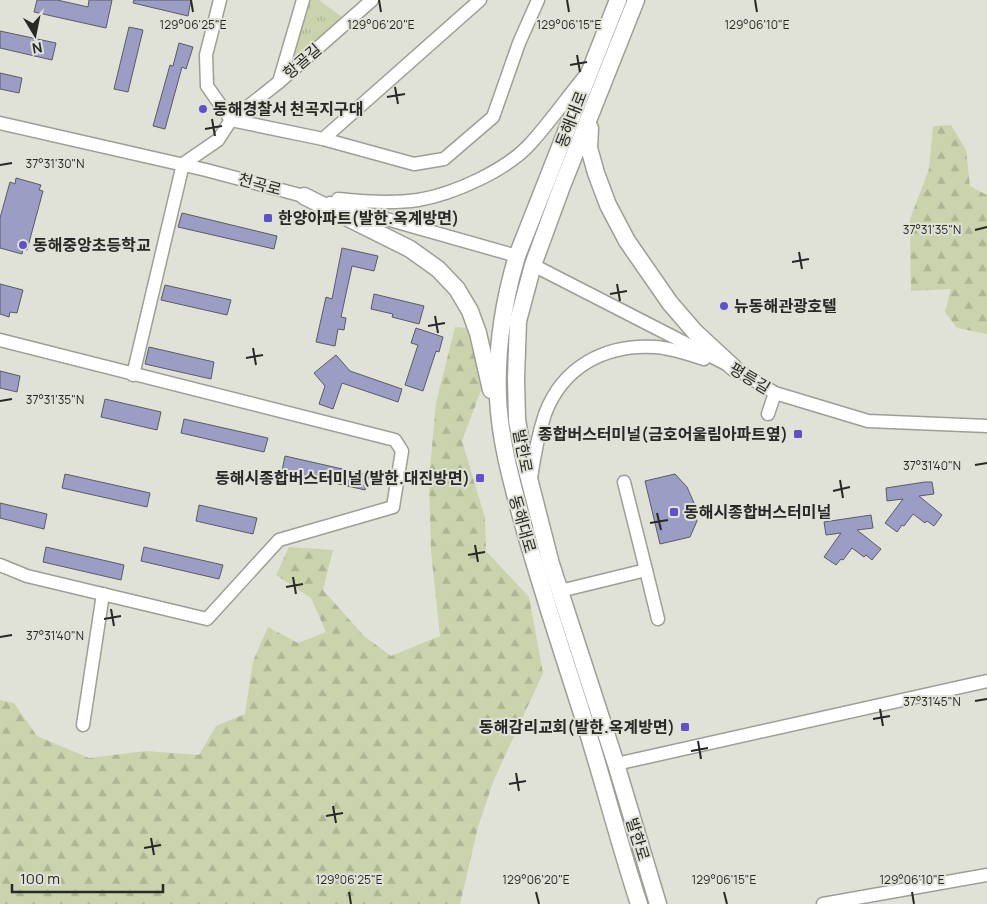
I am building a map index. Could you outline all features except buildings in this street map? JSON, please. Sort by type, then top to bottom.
[{"type":"main road","name":"발한로","points":[[636,0],[533,265],[518,321],[517,420],[524,459],[551,564],[616,764],[658,904]]},
{"type":"main road","name":"동해대로","points":[[613,4],[590,70],[517,256],[507,291],[500,336],[498,400],[503,443],[532,557],[600,768],[639,904]]},
{"type":"main road","points":[[590,117],[589,148],[596,173],[608,206],[627,241],[670,303],[695,332],[734,368]]},
{"type":"main road","points":[[304,196],[410,249],[438,269],[457,289],[470,311],[478,333],[503,443]]},
{"type":"main road","points":[[517,256],[533,265]]},
{"type":"main road","points":[[600,768],[616,764]]},
{"type":"street","points":[[220,0],[206,55],[207,86],[231,120],[323,139],[414,164],[444,159],[493,117],[519,43],[538,0]]},
{"type":"street","points":[[279,82],[303,0]]},
{"type":"street","name":"항골길","points":[[183,164],[218,140],[231,120],[279,82],[372,0]]},
{"type":"street","points":[[323,139],[480,0]]},
{"type":"street","points":[[304,196],[372,203],[418,200],[458,188],[500,169],[530,144],[590,70]]},
{"type":"street","name":"천곡로","points":[[0,123],[183,164],[517,256]]},
{"type":"street","points":[[133,375],[183,164]]},
{"type":"street","name":"평릉길","points":[[533,265],[734,368],[775,393],[868,422],[987,426]]},
{"type":"street","points":[[0,340],[395,440],[402,451],[393,507],[279,540],[207,619],[27,576],[0,565]]},
{"type":"street","points":[[530,483],[537,444],[546,413],[561,385],[580,365],[602,354],[630,347],[657,348],[685,353],[734,368]]},
{"type":"street","points":[[768,414],[775,393]]},
{"type":"street","points":[[624,482],[658,619]]},
{"type":"street","points":[[560,592],[646,570]]},
{"type":"street","points":[[83,725],[103,594]]},
{"type":"street","points":[[616,764],[987,681]]},
{"type":"street","points":[[823,904],[987,875]]},
{"type":"green space","points":[[309,0],[319,0],[342,17],[290,65]]},
{"type":"green space","points":[[951,125],[966,150],[970,186],[987,195],[987,334],[957,328],[945,312],[951,289],[911,291],[910,219],[929,169],[933,126]]},
{"type":"green space","points":[[455,327],[483,329],[483,385],[462,441],[485,518],[486,551],[529,597],[543,673],[493,782],[478,827],[460,904],[0,904],[0,700],[14,703],[37,736],[89,758],[146,751],[199,755],[216,726],[245,714],[253,661],[268,627],[298,643],[326,632],[311,598],[276,575],[289,547],[333,550],[323,590],[364,636],[391,656],[440,636],[431,551],[429,479],[436,403]]},
{"type":"place","name":"동해경찰서 천곡지구대","points":[[203,109]]},
{"type":"place","name":"한양아파트(발한.옥계방면)","points":[[268,218]]},
{"type":"place","name":"동해중앙초등학교","points":[[23,245]]},
{"type":"place","name":"뉴동해관광호텔","points":[[724,306]]},
{"type":"place","name":"종합버스터미널(금호어울림아파트옆)","points":[[798,434]]},
{"type":"place","name":"동해시종합버스터미널(발한.대진방면)","points":[[480,478]]},
{"type":"place","name":"동해시종합버스터미널","points":[[674,512]]},
{"type":"place","name":"동해감리교회(발한.옥계방면)","points":[[685,727]]}]
